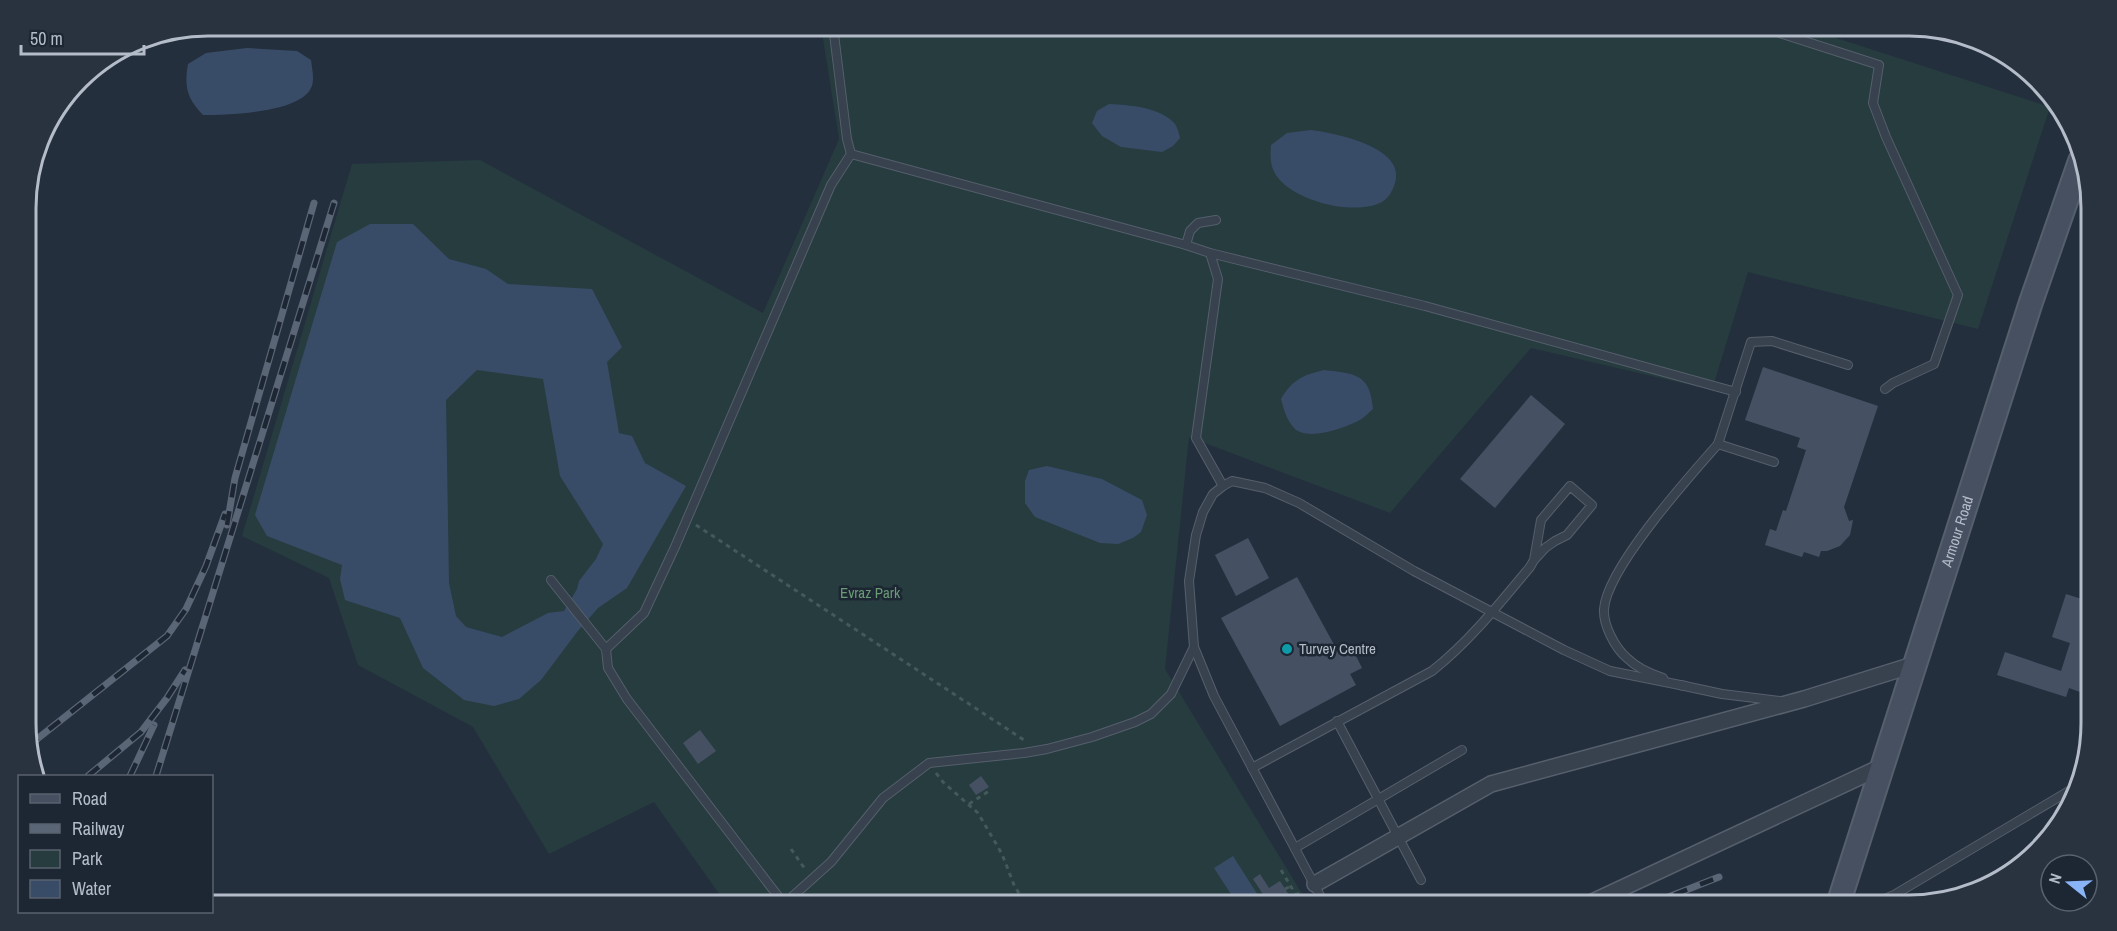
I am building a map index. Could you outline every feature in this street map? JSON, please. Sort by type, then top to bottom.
[{"type":"street","name":"Armour Road","points":[[1841,895],[2028,314],[2077,171]]},
{"type":"street","points":[[1314,884],[1491,784],[1916,664]]},
{"type":"street","points":[[1607,895],[1883,766]]},
{"type":"lane","points":[[606,649],[644,613],[687,520],[831,185],[851,154],[847,140],[834,36]]},
{"type":"lane","points":[[1788,36],[1879,66],[1873,103],[1886,137],[1958,294],[1934,364],[1885,389]]},
{"type":"lane","points":[[851,154],[1186,244],[1210,253],[1425,306],[1736,392]]},
{"type":"lane","points":[[1186,244],[1190,231],[1198,223],[1216,220]]},
{"type":"lane","points":[[1210,253],[1218,279],[1196,438],[1222,486]]},
{"type":"lane","points":[[1684,686],[1655,675],[1626,658],[1610,636],[1604,611],[1609,587],[1620,567],[1718,444],[1751,342],[1772,341],[1848,365]]},
{"type":"lane","points":[[1718,444],[1774,462]]},
{"type":"lane","points":[[1320,895],[1214,696],[1194,647],[1189,581],[1196,535],[1203,512],[1222,486],[1232,482],[1265,488],[1299,503],[1414,571],[1564,650],[1610,671],[1722,694],[1788,702]]},
{"type":"lane","points":[[1252,768],[1432,671],[1447,659],[1492,612],[1534,560],[1550,544],[1567,536],[1592,505],[1570,486],[1541,520],[1534,560]]},
{"type":"lane","points":[[553,582],[606,649],[608,669],[627,699],[776,895]]},
{"type":"lane","points":[[796,895],[831,862],[883,798],[929,763],[1047,749],[1135,722],[1151,714],[1171,694],[1194,647]]},
{"type":"lane","points":[[1337,721],[1421,880]]},
{"type":"lane","points":[[1295,848],[1462,750]]},
{"type":"lane","points":[[1894,895],[2066,793]]},
{"type":"path","points":[[687,520],[1029,743]]},
{"type":"path","points":[[929,763],[943,782],[978,813],[998,846],[1020,895]]},
{"type":"path","points":[[969,804],[989,791]]},
{"type":"path","points":[[791,849],[813,880]]},
{"type":"path","points":[[1281,870],[1296,895],[1314,884]]},
{"type":"path","points":[[1285,889],[1291,886]]},
{"type":"green space","name":"Evraz Park","points":[[823,36],[1830,36],[2047,106],[2049,109],[1978,329],[1748,272],[1712,390],[1531,348],[1390,513],[1189,437],[1165,669],[1303,895],[720,895],[654,802],[549,854],[473,727],[358,665],[329,578],[242,536],[352,164],[480,160],[763,313],[839,139]]},
{"type":"water","points":[[247,48],[297,51],[311,60],[313,78],[311,88],[293,103],[278,108],[245,113],[203,115],[193,103],[188,92],[186,79],[188,64],[206,53]]},
{"type":"water","points":[[1109,104],[1153,110],[1169,118],[1175,124],[1180,138],[1173,146],[1162,152],[1121,147],[1102,136],[1092,123],[1097,111]]},
{"type":"water","points":[[1311,130],[1335,134],[1364,143],[1388,158],[1395,168],[1396,179],[1387,198],[1371,206],[1343,207],[1299,194],[1279,179],[1272,167],[1271,145],[1287,133]]},
{"type":"water","points":[[370,224],[413,224],[449,259],[486,269],[508,284],[592,289],[622,347],[607,362],[619,433],[632,436],[645,463],[686,486],[627,588],[598,608],[541,680],[519,699],[494,706],[464,700],[423,668],[400,618],[345,600],[340,579],[342,565],[267,536],[255,515],[337,242]],"holes":[[[477,370],[543,379],[560,476],[603,544],[596,559],[579,581],[564,611],[548,613],[502,637],[466,627],[456,616],[449,583],[446,400]]]},
{"type":"water","points":[[1324,370],[1359,378],[1368,388],[1373,409],[1358,421],[1336,430],[1317,434],[1301,432],[1295,429],[1290,422],[1281,399],[1289,387],[1299,379]]},
{"type":"water","points":[[1047,466],[1102,479],[1142,500],[1147,515],[1141,532],[1118,544],[1100,543],[1035,517],[1025,503],[1025,481],[1029,470]]},
{"type":"water","points":[[1233,856],[1258,895],[1232,895],[1214,868]]},
{"type":"building","points":[[1763,367],[1878,406],[1844,507],[1849,521],[1853,520],[1850,535],[1840,546],[1821,551],[1819,557],[1804,552],[1802,557],[1765,545],[1770,529],[1776,531],[1783,510],[1786,511],[1806,450],[1797,447],[1800,438],[1745,420]]},
{"type":"building","points":[[1531,395],[1565,424],[1495,508],[1460,479]]},
{"type":"building","points":[[1248,538],[1269,578],[1236,596],[1215,555]]},
{"type":"building","name":"Turvey Centre","points":[[1297,577],[1338,652],[1351,646],[1362,668],[1350,674],[1356,685],[1280,726],[1221,618]]},
{"type":"building","points":[[2066,594],[2081,599],[2081,692],[2069,688],[2066,697],[1997,675],[2005,652],[2061,671],[2070,643],[2052,637]]},
{"type":"building","points":[[700,730],[716,751],[698,764],[683,743]]},
{"type":"building","points":[[981,776],[989,787],[976,795],[969,785]]},
{"type":"building","points":[[1260,874],[1269,888],[1280,881],[1289,895],[1263,895],[1253,879]]},
{"type":"railway","points":[[227,525],[235,478],[314,203]]},
{"type":"railway","points":[[156,775],[334,203]]},
{"type":"railway","points":[[37,739],[167,636],[186,609],[206,566],[225,514]]},
{"type":"railway","points":[[89,775],[141,732],[185,670]]},
{"type":"railway","points":[[130,775],[154,725]]},
{"type":"railway","points":[[1673,895],[1719,877]]},
{"type":"place","name":"Turvey Centre","points":[[1287,649]]}]
